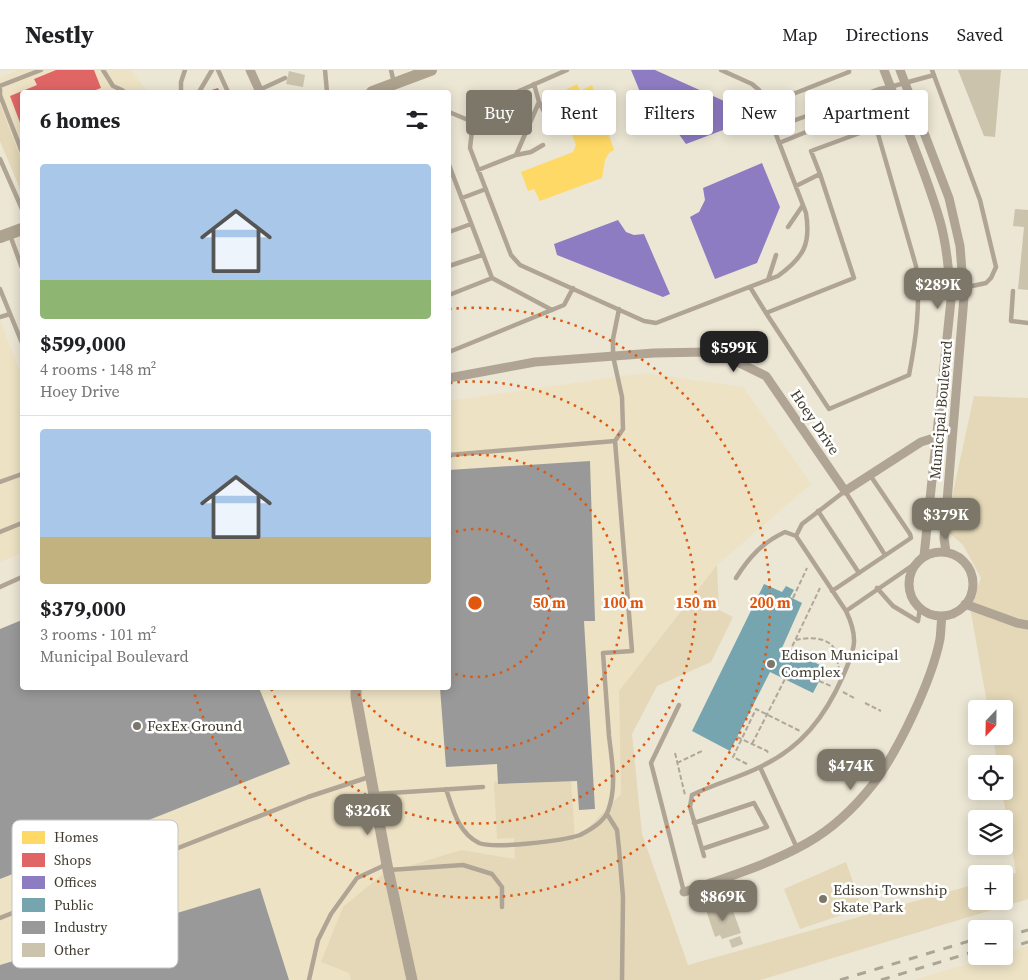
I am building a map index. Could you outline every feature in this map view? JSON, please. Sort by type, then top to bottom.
[{"type":"main road","points":[[378,90],[424,71]]},
{"type":"main road","points":[[5,236],[20,230]]},
{"type":"street","points":[[250,70],[259,90]]},
{"type":"street","name":"Municipal Boulevard","points":[[884,70],[941,222],[948,263],[951,300],[924,556]]},
{"type":"street","name":"Municipal Boulevard","points":[[900,70],[949,198],[960,246],[964,297],[944,538],[946,552]]},
{"type":"street","name":"Hoey Drive","points":[[451,378],[535,362],[707,352],[738,361],[766,376],[845,490]]},
{"type":"street","points":[[845,490],[921,442],[937,437]]},
{"type":"street","points":[[940,551],[946,552],[962,559],[970,570],[973,586],[971,596],[965,604],[952,614],[942,616],[928,614],[912,598],[909,588],[911,571],[924,556],[940,551]]},
{"type":"street","points":[[965,604],[1017,623],[1028,625]]},
{"type":"street","points":[[684,892],[777,859],[830,827],[860,799],[874,782],[907,726],[928,676],[940,639],[942,616]]},
{"type":"street","points":[[356,690],[387,868],[412,980]]},
{"type":"lane","points":[[20,147],[0,95],[0,88],[41,70]]},
{"type":"lane","points":[[103,70],[113,86],[122,90]]},
{"type":"lane","points":[[181,90],[180,82],[185,70]]},
{"type":"lane","points":[[200,90],[212,70]]},
{"type":"lane","points":[[218,70],[227,90]]},
{"type":"lane","points":[[326,70],[327,90]]},
{"type":"lane","points":[[390,70],[394,84]]},
{"type":"lane","points":[[521,90],[566,70]]},
{"type":"lane","points":[[721,70],[752,84],[759,90]]},
{"type":"lane","points":[[795,93],[850,72],[849,70]]},
{"type":"lane","points":[[795,120],[879,89],[905,83],[933,72],[980,200],[996,267],[991,278],[986,283],[963,288]]},
{"type":"lane","points":[[261,90],[285,78]]},
{"type":"lane","points":[[534,84],[542,108]]},
{"type":"lane","points":[[779,143],[875,104],[886,96],[890,87]]},
{"type":"lane","points":[[516,155],[539,102]]},
{"type":"lane","points":[[451,113],[466,119]]},
{"type":"lane","points":[[750,287],[766,313],[829,409],[909,375],[916,338],[919,288],[916,266],[876,127],[811,151],[854,278],[766,313]]},
{"type":"lane","points":[[472,135],[470,148],[478,170],[511,255],[520,265],[644,321],[656,323],[778,276],[791,267],[802,252],[807,241],[809,229],[806,213],[776,135]]},
{"type":"lane","points":[[478,170],[516,155],[531,152],[543,145]]},
{"type":"lane","points":[[0,159],[2,173],[20,205]]},
{"type":"lane","points":[[451,169],[492,278],[552,310]]},
{"type":"lane","points":[[796,186],[820,174]]},
{"type":"lane","points":[[462,198],[486,189]]},
{"type":"lane","points":[[788,227],[804,205]]},
{"type":"lane","points":[[451,231],[471,224]]},
{"type":"lane","points":[[5,236],[20,264]]},
{"type":"lane","points":[[451,265],[482,255]]},
{"type":"lane","points":[[768,280],[776,255]]},
{"type":"lane","points":[[451,294],[492,278]]},
{"type":"lane","points":[[451,351],[564,305],[572,288]]},
{"type":"lane","points":[[0,289],[20,338]]},
{"type":"lane","points":[[1013,290],[1011,321],[1028,323]]},
{"type":"lane","points":[[446,790],[457,821],[468,836],[479,843],[495,846],[577,836],[593,829],[607,814],[614,788],[603,653],[632,651],[615,441],[623,429],[622,397],[613,356],[613,339],[619,309]]},
{"type":"lane","points":[[0,318],[10,314]]},
{"type":"lane","points":[[451,455],[615,441]]},
{"type":"lane","points":[[0,482],[20,475]]},
{"type":"lane","points":[[832,591],[911,538],[870,475]]},
{"type":"lane","points":[[796,536],[802,524],[845,490],[885,555]]},
{"type":"lane","points":[[818,511],[859,573]]},
{"type":"lane","points":[[0,532],[20,524]]},
{"type":"lane","points":[[704,856],[690,807],[692,795],[760,767],[800,741],[811,730],[835,694],[852,654],[854,641],[853,627],[846,611],[796,536],[785,532],[758,548],[736,578]]},
{"type":"lane","points":[[846,611],[916,563]]},
{"type":"lane","points":[[0,587],[20,578]]},
{"type":"lane","points":[[878,588],[893,606],[918,621],[920,608]]},
{"type":"lane","points":[[679,705],[651,763],[684,892]]},
{"type":"lane","points":[[760,767],[797,848]]},
{"type":"lane","points":[[178,848],[308,797],[370,776]]},
{"type":"lane","points":[[374,794],[483,787]]},
{"type":"lane","points":[[694,823],[754,803],[767,826],[702,849]]},
{"type":"lane","points":[[607,814],[617,830],[619,849],[622,897],[622,980]]},
{"type":"lane","points":[[309,980],[318,940],[336,906],[357,878],[387,868],[463,865],[492,874],[502,887],[502,907]]},
{"type":"lane","points":[[0,918],[12,913]]},
{"type":"path","points":[[792,598],[807,568]]},
{"type":"path","points":[[789,653],[820,588]]},
{"type":"path","points":[[795,640],[813,637],[827,643],[835,650],[839,668]]},
{"type":"path","points":[[752,744],[785,680]]},
{"type":"path","points":[[819,681],[831,686]]},
{"type":"path","points":[[842,692],[854,698]]},
{"type":"path","points":[[865,703],[881,711]]},
{"type":"path","points":[[748,765],[733,758],[756,710],[800,731]]},
{"type":"path","points":[[737,737],[769,754]]},
{"type":"path","points":[[677,763],[702,751]]},
{"type":"path","points":[[675,753],[686,800]]},
{"type":"shaded area","points":[[18,70],[130,70],[146,90],[20,90],[20,172],[0,117],[0,78]]},
{"type":"shaded area","points":[[0,104],[20,157],[20,189],[0,141]]},
{"type":"shaded area","points":[[0,320],[20,372],[20,554],[0,562]]},
{"type":"shaded area","points":[[646,373],[743,387],[811,484],[717,565],[619,691],[621,794],[574,841],[571,779],[498,839],[514,838],[515,859],[461,850],[321,961],[349,973],[351,980],[0,980],[0,639],[20,633],[20,690],[451,690],[451,401]]},
{"type":"shaded area","points":[[974,396],[1028,398],[1028,899],[1013,904],[1013,874],[1016,873],[1013,855],[1013,810],[1005,810],[1004,800],[1013,800],[1013,755],[996,755],[994,745],[1013,745],[1013,700],[986,700],[970,607],[981,578],[963,545],[945,529]]},
{"type":"shaded area","points":[[717,565],[719,610],[733,617],[711,662],[657,686],[632,734],[642,834],[688,965],[968,886],[968,910],[992,910],[760,980],[351,980],[349,973],[321,962],[343,907],[383,874],[461,850],[515,859],[514,838],[497,839],[494,782],[571,779],[575,841],[621,794],[619,691]]},
{"type":"shaded area","name":"Edison Township Skate Park","points":[[846,862],[862,908],[800,929],[784,889]]},
{"type":"shaded area","points":[[1028,946],[1028,980],[914,980],[968,964],[1013,965],[1013,951]]},
{"type":"building: Homes","points":[[577,84],[580,90],[566,90]]},
{"type":"building: Homes","points":[[592,85],[594,90],[582,90]]},
{"type":"building: Homes","points":[[572,135],[609,135],[614,150],[609,153],[605,160],[602,178],[540,201],[534,189],[528,191],[521,172],[573,152],[576,145]]},
{"type":"building: Shops","points":[[56,70],[94,70],[101,88],[96,90],[25,90],[37,85],[34,79]]},
{"type":"building: Shops","points":[[20,92],[20,123],[10,96]]},
{"type":"building: Offices","points":[[631,70],[655,70],[700,90],[639,90]]},
{"type":"building: Offices","points":[[713,96],[723,100],[723,130],[713,134]]},
{"type":"building: Offices","points":[[679,135],[710,135],[686,144]]},
{"type":"building: Offices","points":[[762,163],[780,207],[757,263],[715,279],[690,217],[699,212],[705,200],[703,188]]},
{"type":"building: Offices","points":[[618,220],[626,232],[634,235],[644,234],[670,294],[663,297],[557,255],[554,244]]},
{"type":"building: Public","name":"Edison Municipal Complex","points":[[764,584],[782,592],[786,586],[794,590],[790,597],[802,603],[782,648],[791,654],[789,659],[792,660],[796,653],[826,668],[813,693],[770,672],[730,751],[692,731]]},
{"type":"building: Industry","points":[[590,461],[595,621],[584,621],[595,809],[579,810],[577,781],[498,784],[497,764],[446,767],[440,690],[451,690],[451,470]]},
{"type":"building: Industry","name":"FexEx Ground","points":[[20,621],[20,690],[260,690],[290,764],[149,820],[12,820],[12,874],[0,879],[0,629]]},
{"type":"building: Industry","points":[[260,888],[289,980],[0,980],[0,965],[12,961],[12,968],[178,968],[178,913]]},
{"type":"building: Other","points":[[958,70],[1001,70],[995,137],[984,136]]},
{"type":"building: Other","points":[[289,71],[305,75],[303,87],[286,84]]},
{"type":"building: Other","points":[[1015,209],[1028,210],[1028,290],[1018,289],[1024,227],[1013,226]]},
{"type":"building: Other","points":[[724,903],[727,913],[733,911],[741,933],[722,939],[720,935],[715,937],[706,910]]},
{"type":"building: Other","points":[[740,936],[743,944],[732,948],[729,940]]},
{"type":"railway","points":[[1013,934],[1028,930]]},
{"type":"railway","points":[[840,980],[968,941]]},
{"type":"railway","points":[[1013,946],[1028,942]]},
{"type":"railway","points":[[881,980],[968,953]]},
{"type":"place","name":"Edison Municipal Complex","points":[[771,664]]},
{"type":"place","name":"FexEx Ground","points":[[137,726]]},
{"type":"place","name":"Edison Township Skate Park","points":[[823,899]]}]
